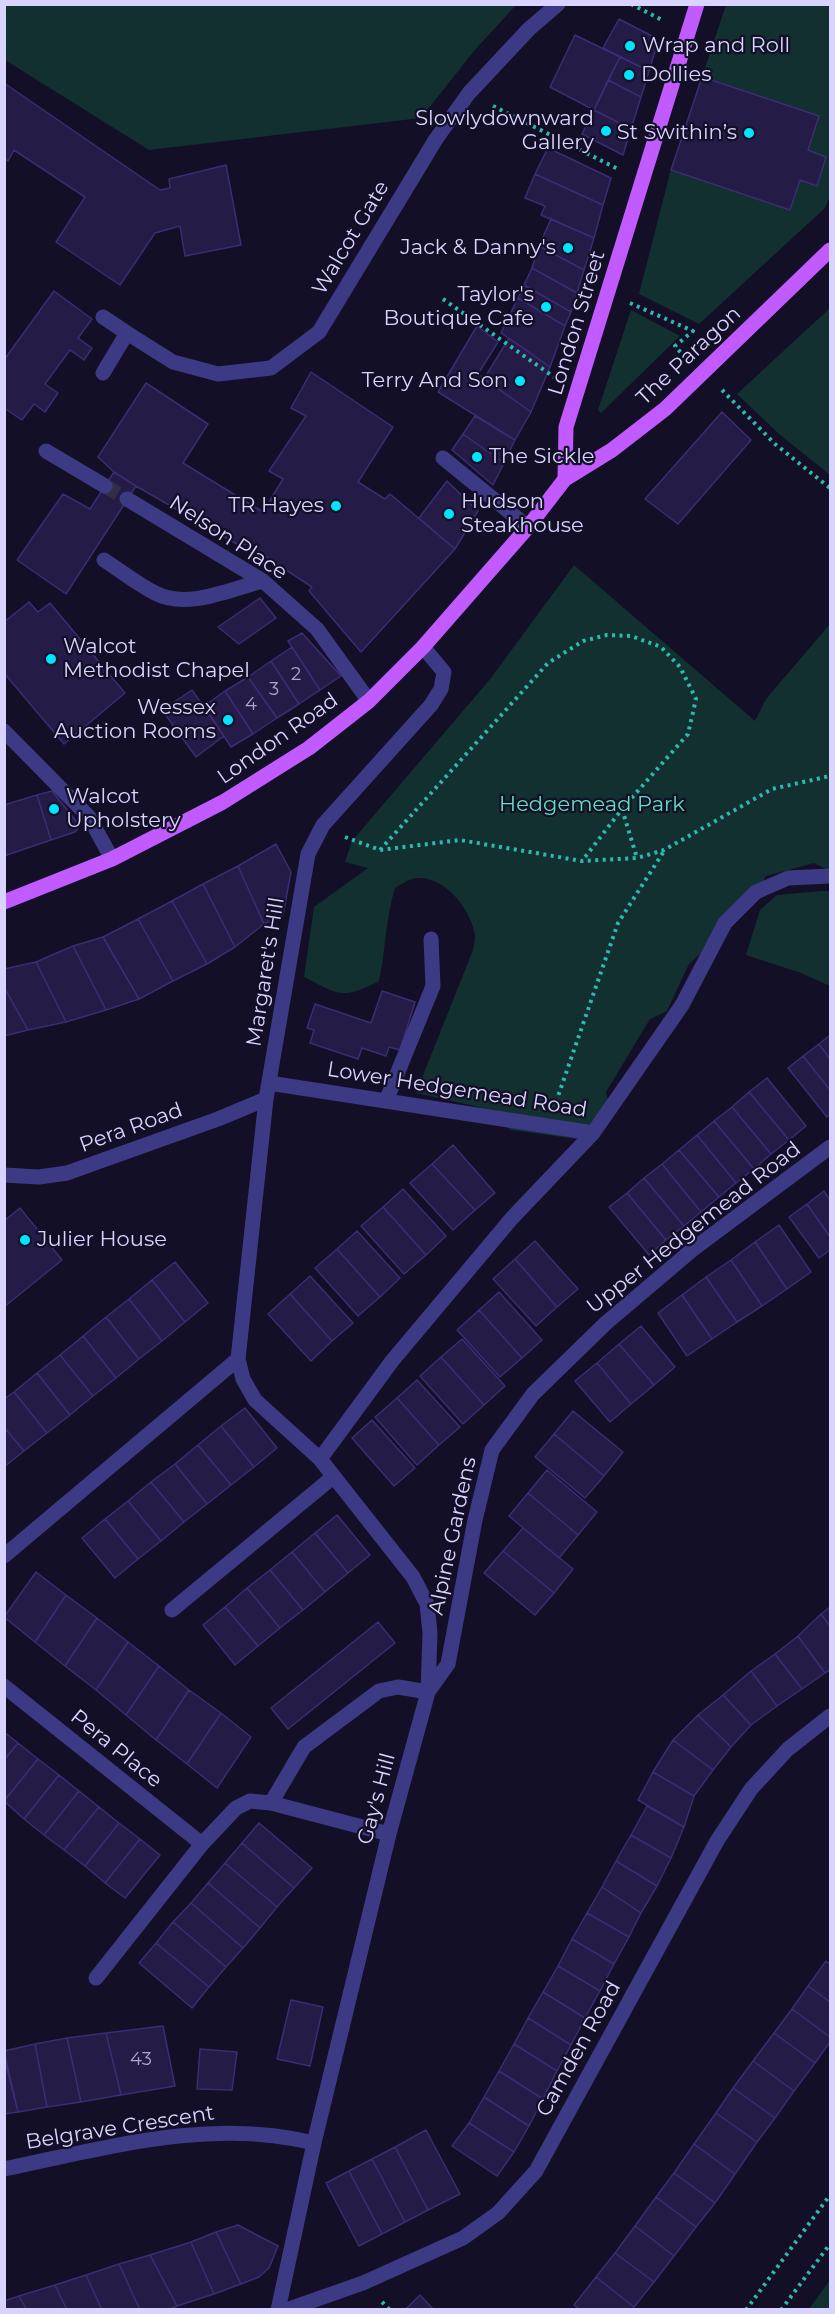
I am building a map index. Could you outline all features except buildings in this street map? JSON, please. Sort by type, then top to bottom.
[{"type":"main road","name":"London Street","points":[[565,479],[566,427],[697,4]]},
{"type":"main road","name":"The Paragon","points":[[565,479],[612,450],[665,409],[831,250]]},
{"type":"main road","name":"London Road","points":[[4,902],[112,859],[223,802],[309,748],[369,700],[423,647],[528,527],[565,479]]},
{"type":"street","name":"Walcot Gate","points":[[104,317],[174,362],[218,374],[271,368],[319,332],[436,138],[469,93],[529,29],[558,4]]},
{"type":"street","points":[[103,373],[128,333]]},
{"type":"street","points":[[46,451],[105,486]]},
{"type":"street","points":[[443,458],[528,527]]},
{"type":"street","name":"Nelson Place","points":[[128,500],[263,581],[317,629],[369,700]]},
{"type":"street","points":[[104,560],[156,594],[181,599],[206,598],[263,581]]},
{"type":"street","name":"Margaret's Hill","points":[[238,1359],[266,1099],[308,854],[322,825],[431,705],[441,689],[444,672],[423,647]]},
{"type":"street","points":[[4,731],[89,817],[112,859]]},
{"type":"street","name":"Lower Hedgemead Road","points":[[269,1083],[593,1134],[682,1005],[725,923],[756,892],[767,887],[788,878],[831,876]]},
{"type":"street","points":[[386,1101],[433,986],[431,939]]},
{"type":"street","name":"Pera Road","points":[[4,1175],[39,1177],[68,1173],[218,1119],[266,1099]]},
{"type":"street","points":[[320,1459],[399,1352],[512,1218],[593,1134]]},
{"type":"street","name":"Upper Hedgemead Road","points":[[533,1394],[606,1323],[692,1251],[831,1147]]},
{"type":"street","points":[[4,1556],[238,1359]]},
{"type":"street","name":"Gay's Hill","points":[[238,1359],[243,1379],[255,1400],[320,1459],[413,1577],[427,1604],[430,1633],[428,1692],[389,1834],[314,2143],[278,2310]]},
{"type":"street","name":"Alpine Gardens","points":[[428,1692],[448,1664],[475,1520],[492,1450],[533,1394]]},
{"type":"street","points":[[172,1610],[333,1478]]},
{"type":"street","name":"Pera Place","points":[[4,1686],[202,1844]]},
{"type":"street","points":[[271,1803],[304,1747],[379,1691],[398,1687],[428,1692]]},
{"type":"street","name":"Camden Road","points":[[286,2310],[363,2283],[463,2238],[498,2213],[536,2171],[717,1841],[751,1789],[788,1749],[831,1716]]},
{"type":"street","points":[[96,1978],[202,1844],[236,1808],[250,1801],[271,1803],[389,1834]]},
{"type":"street","name":"Belgrave Crescent","points":[[4,2169],[170,2137],[228,2132],[279,2134],[314,2143]]},
{"type":"path","points":[[632,4],[688,33]]},
{"type":"path","points":[[469,93],[643,182]]},
{"type":"path","points":[[443,299],[577,393]]},
{"type":"path","points":[[642,307],[693,331],[675,346],[700,373]]},
{"type":"path","points":[[734,400],[775,444],[831,488]]},
{"type":"path","points":[[380,850],[548,663],[583,641],[608,635],[631,636],[661,647],[680,667],[696,699],[688,734],[622,809],[582,861]]},
{"type":"path","points":[[322,825],[352,841],[380,850],[460,840],[582,861],[638,858],[664,850],[772,789],[831,776]]},
{"type":"path","points":[[622,809],[638,858]]},
{"type":"path","points":[[550,1127],[551,1116],[618,923],[664,850]]},
{"type":"path","points":[[747,2310],[831,2195]]},
{"type":"path","points":[[781,2310],[831,2244]]},
{"type":"green space","points":[[4,5],[516,5],[474,51],[421,118],[149,150],[5,60]]},
{"type":"green space","points":[[726,5],[830,5],[830,196],[825,208],[699,324],[639,294],[670,173]]},
{"type":"green space","points":[[830,308],[830,475],[779,434],[737,394]]},
{"type":"green space","points":[[631,310],[680,336],[601,413],[598,410]]},
{"type":"green space","name":"Hedgemead Park","points":[[574,565],[755,721],[766,699],[830,624],[830,871],[814,863],[766,876],[749,909],[689,964],[667,1011],[650,1019],[606,1092],[609,1105],[577,1139],[511,1130],[479,1107],[416,1093],[475,941],[474,931],[466,912],[460,902],[443,886],[423,878],[412,879],[395,888],[389,912],[379,981],[357,991],[341,993],[304,977],[314,907],[368,868],[345,862],[352,841],[491,678]]},
{"type":"green space","points":[[830,891],[830,986],[801,973],[746,955],[760,910],[777,895]]},
{"type":"green space","points":[[830,2280],[830,2309],[809,2309]]},
{"type":"tunnel","points":[[105,486],[127,499]]},
{"type":"place","name":"Wrap and Roll","points":[[630,46]]},
{"type":"place","name":"Dollies","points":[[629,75]]},
{"type":"place","name":"Slowlydownward Gallery","points":[[606,131]]},
{"type":"place","name":"St Swithin’s","points":[[749,133]]},
{"type":"place","name":"Jack & Danny's","points":[[568,248]]},
{"type":"place","name":"Taylor's Boutique Cafe","points":[[546,307]]},
{"type":"place","name":"Terry And Son","points":[[520,381]]},
{"type":"place","name":"The Sickle","points":[[477,457]]},
{"type":"place","name":"TR Hayes","points":[[336,506]]},
{"type":"place","name":"Hudson Steakhouse","points":[[449,514]]},
{"type":"place","name":"Walcot Methodist Chapel","points":[[51,659]]},
{"type":"place","name":"Wessex Auction Rooms","points":[[228,720]]},
{"type":"place","name":"Walcot Upholstery","points":[[54,809]]},
{"type":"place","name":"Julier House","points":[[25,1240]]}]
